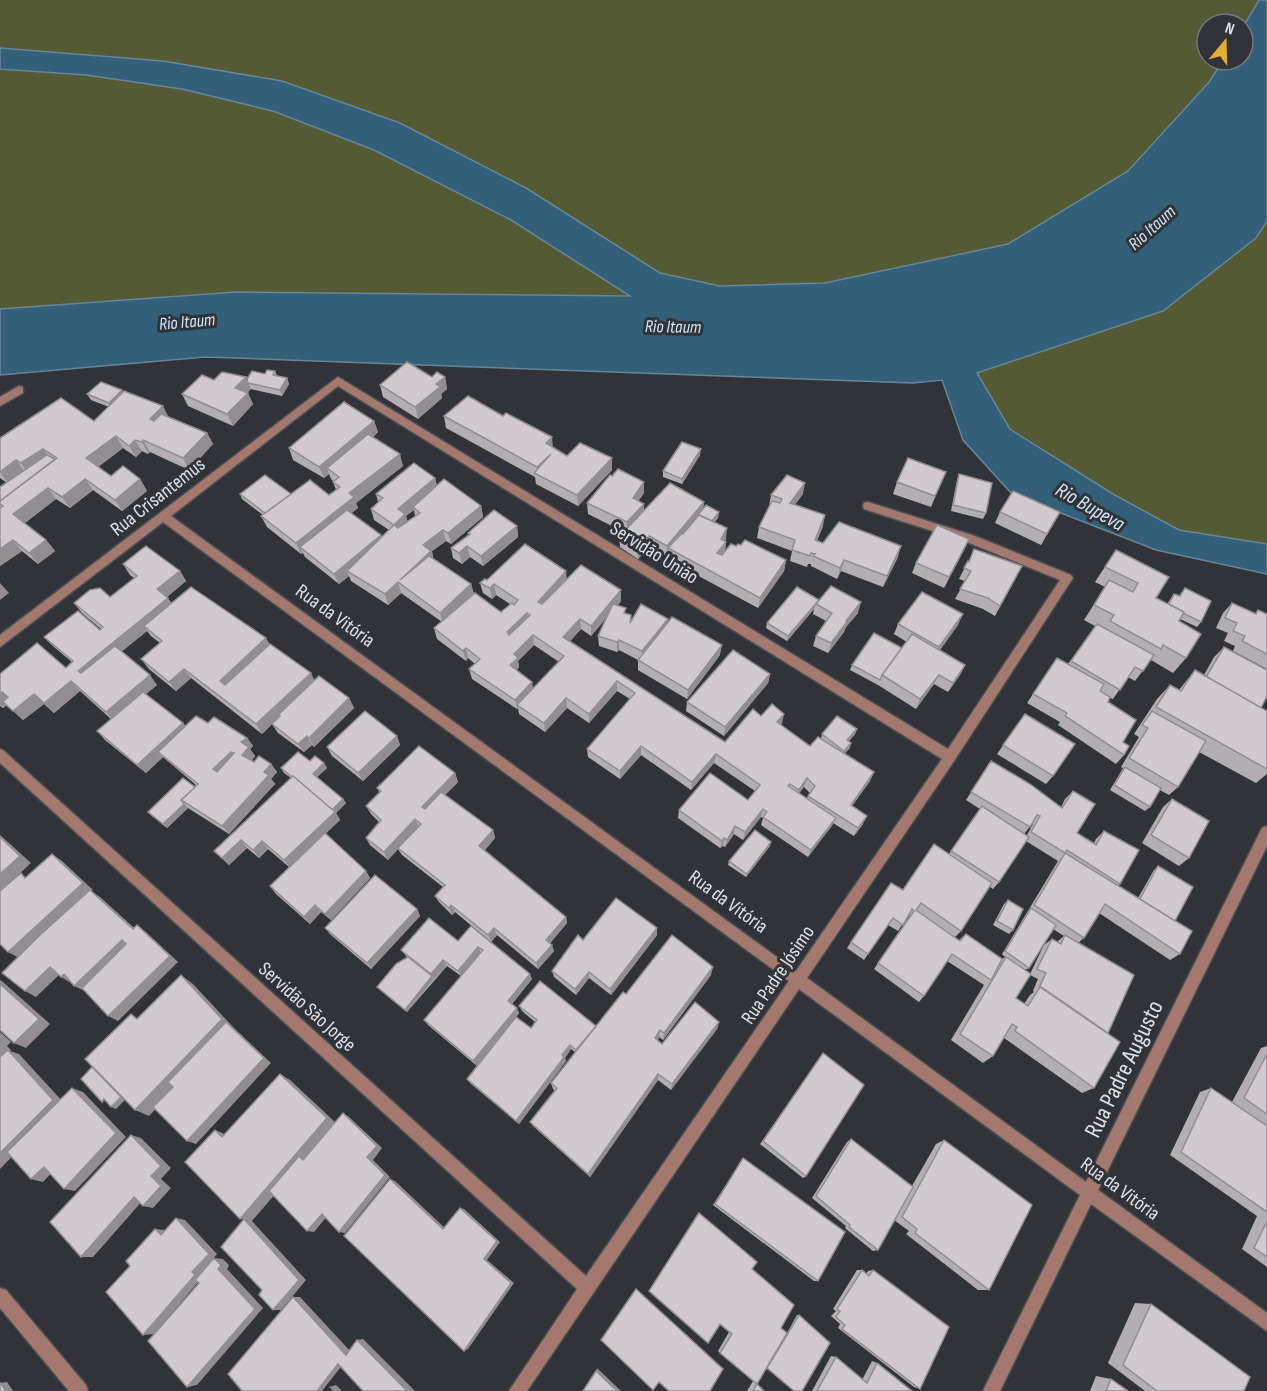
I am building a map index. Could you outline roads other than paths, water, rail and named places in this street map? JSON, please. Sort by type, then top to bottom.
[{"type":"street","name":"Rua Crisantemus","points":[[0,642],[338,381]]},
{"type":"street","name":"Servidão União","points":[[338,381],[950,757]]},
{"type":"street","points":[[0,390],[19,390],[0,402]]},
{"type":"street","name":"Rua Padre Jósimo","points":[[518,1391],[950,757],[1067,578],[970,539],[868,506]]},
{"type":"street","name":"Rua da Vitória","points":[[163,516],[1267,1323]]},
{"type":"street","name":"Servidão São Jorge","points":[[0,755],[588,1288]]},
{"type":"street","name":"Rua Padre Augusto","points":[[991,1391],[1267,832]]},
{"type":"street","points":[[0,1296],[80,1391]]},
{"type":"water","points":[[1259,0],[1267,0],[1267,221],[1256,238],[1163,311],[977,373],[1010,429],[1113,494],[1179,530],[1267,544],[1267,574],[1156,550],[1012,494],[963,440],[942,380],[913,383],[205,357],[0,375],[0,309],[236,292],[630,296],[511,220],[374,150],[273,111],[182,89],[86,75],[0,69],[0,48],[163,61],[282,81],[400,123],[526,188],[660,273],[720,286],[825,283],[1008,244],[1128,171],[1216,72],[1255,72],[1255,12],[1252,12]]},
{"type":"water label","name":"Rio Itaum","points":[[1152,228]]},
{"type":"water label","name":"Rio Itaum","points":[[187,322]]},
{"type":"water label","name":"Rio Itaum","points":[[673,327]]},
{"type":"water label","name":"Rio Bupeva","points":[[1090,507]]}]
